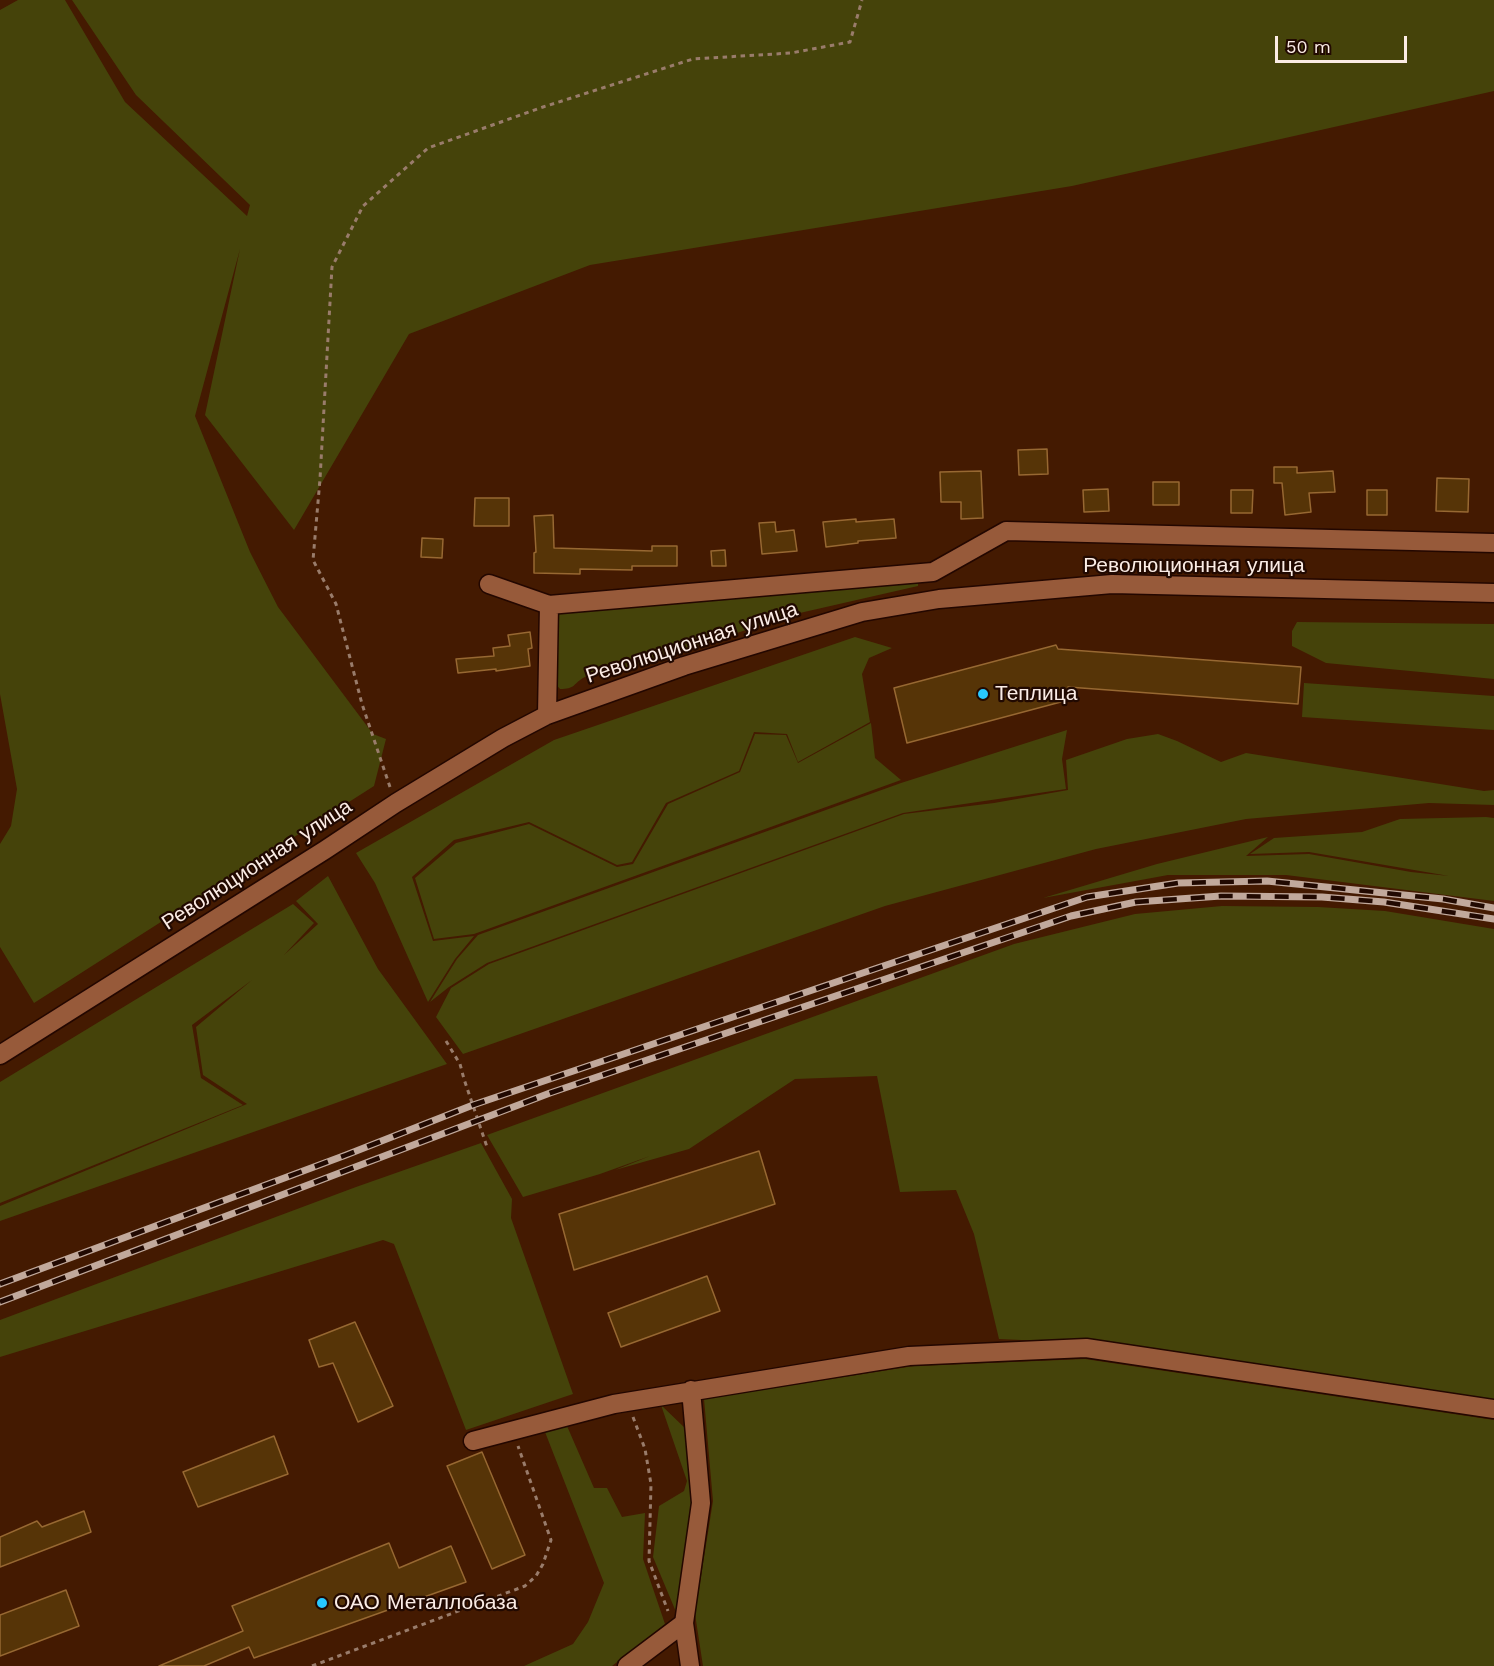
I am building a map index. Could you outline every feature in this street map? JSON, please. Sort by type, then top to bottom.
[{"type":"street","points":[[489,584],[549,605],[933,572],[1006,531],[1494,543]]},
{"type":"street","points":[[933,572],[939,599]]},
{"type":"street","name":"Революционная улица","points":[[0,1055],[396,803],[503,738],[547,715],[684,666],[862,612],[939,599],[1112,584],[1494,593]]},
{"type":"street","points":[[547,715],[549,605]]},
{"type":"street","points":[[473,1441],[614,1404],[909,1356],[1086,1348],[1494,1409]]},
{"type":"street","points":[[690,1666],[679,1626],[701,1503],[691,1390]]},
{"type":"street","points":[[627,1666],[679,1626]]},
{"type":"path","points":[[396,803],[362,704],[336,604],[313,560],[320,480],[332,267],[363,206],[428,148],[543,107],[693,59],[790,53],[850,42],[862,0]]},
{"type":"path","points":[[446,1041],[460,1064],[488,1147]]},
{"type":"path","points":[[627,1402],[645,1449],[651,1484],[649,1561],[679,1626]]},
{"type":"path","points":[[312,1666],[525,1586],[536,1576],[543,1564],[551,1540],[513,1430]]},
{"type":"shaded area","points":[[18,0],[65,0],[125,102],[247,216],[250,205],[136,95],[72,0],[1494,0],[1494,91],[1072,186],[590,265],[409,334],[294,530],[205,415],[240,249],[195,416],[250,552],[278,607],[373,734],[386,739],[374,786],[34,1003],[0,947],[0,844],[11,826],[17,789],[0,694],[0,10]]},
{"type":"shaded area","points":[[914,581],[918,583],[918,586],[791,615],[603,675],[588,676],[568,688],[560,689],[554,682],[555,612]]},
{"type":"shaded area","points":[[1297,622],[1494,624],[1494,679],[1326,663],[1292,646],[1292,631]]},
{"type":"shaded area","points":[[855,637],[892,648],[869,658],[862,674],[870,722],[798,762],[787,734],[754,732],[739,771],[666,803],[632,862],[617,865],[529,822],[454,840],[412,877],[433,941],[474,936],[455,959],[428,1002],[375,883],[356,853],[554,740]]},
{"type":"shaded area","points":[[1304,683],[1494,696],[1494,730],[1302,717]]},
{"type":"shaded area","points":[[871,723],[875,758],[901,780],[474,934],[434,939],[415,878],[456,843],[529,824],[617,867],[633,864],[668,804],[740,772],[755,734],[786,735],[798,763]]},
{"type":"shaded area","points":[[1067,730],[1062,759],[1066,789],[903,813],[487,963],[430,1002],[457,959],[478,935],[901,783]]},
{"type":"shaded area","points":[[1158,734],[1221,762],[1246,753],[1484,791],[1494,790],[1494,805],[1429,803],[1246,819],[1096,849],[885,906],[463,1054],[436,1017],[451,988],[489,964],[904,814],[994,803],[1068,790],[1066,760],[1127,739]]},
{"type":"shaded area","points":[[1494,818],[1494,901],[1286,875],[1168,875],[1043,898],[1157,864],[1268,837],[1246,856],[1309,854],[1411,872],[1449,876],[1309,852],[1250,854],[1274,838],[1362,832],[1400,819]]},
{"type":"shaded area","points":[[328,876],[378,969],[447,1064],[0,1221],[0,1206],[247,1104],[203,1075],[196,1027],[252,980],[192,1025],[201,1078],[243,1105],[0,1203],[0,1082],[293,904],[314,923],[284,955],[318,924],[296,901]]},
{"type":"shaded area","points":[[1222,906],[1318,907],[1385,911],[1494,929],[1494,1404],[1066,1342],[999,1339],[974,1234],[956,1190],[900,1192],[877,1076],[795,1079],[689,1149],[615,1170],[650,1156],[523,1197],[487,1135],[1014,944],[1135,914]]},
{"type":"shaded area","points":[[481,1143],[512,1199],[511,1218],[573,1394],[466,1430],[394,1244],[383,1240],[0,1357],[0,1320],[356,1187]]},
{"type":"shaded area","points":[[1085,1359],[1494,1420],[1494,1666],[703,1666],[695,1614],[713,1501],[704,1399],[914,1366]]},
{"type":"shaded area","points":[[661,1405],[686,1429],[692,1498],[679,1619],[653,1557],[659,1506],[684,1491],[687,1481]]},
{"type":"shaded area","points":[[567,1426],[594,1488],[607,1488],[622,1517],[645,1513],[643,1559],[665,1624],[612,1666],[524,1666],[573,1644],[588,1622],[604,1583],[545,1432]]},
{"type":"building","points":[[1047,449],[1048,474],[1019,475],[1018,450]]},
{"type":"building","points":[[1274,467],[1297,467],[1297,473],[1333,471],[1335,492],[1309,493],[1311,512],[1285,515],[1282,483],[1274,483]]},
{"type":"building","points":[[981,471],[983,518],[961,519],[961,502],[941,502],[940,472]]},
{"type":"building","points":[[1437,478],[1469,479],[1468,512],[1436,511]]},
{"type":"building","points":[[1153,482],[1179,482],[1179,505],[1153,505]]},
{"type":"building","points":[[1108,489],[1109,511],[1084,512],[1083,490]]},
{"type":"building","points":[[1231,490],[1253,490],[1252,513],[1231,513]]},
{"type":"building","points":[[1367,490],[1387,490],[1387,515],[1367,515]]},
{"type":"building","points":[[475,498],[509,498],[509,526],[474,526]]},
{"type":"building","points":[[553,515],[554,548],[652,551],[652,546],[677,546],[677,566],[632,566],[632,570],[580,569],[580,574],[534,573],[534,553],[536,552],[534,516]]},
{"type":"building","points":[[856,519],[856,522],[894,519],[896,538],[858,541],[858,543],[826,547],[823,522]]},
{"type":"building","points":[[775,522],[776,532],[794,530],[797,551],[762,554],[759,523]]},
{"type":"building","points":[[422,538],[443,539],[442,558],[421,557]]},
{"type":"building","points":[[725,550],[726,566],[712,566],[711,551]]},
{"type":"building","points":[[530,632],[532,648],[528,649],[530,666],[458,673],[456,659],[494,656],[493,648],[510,646],[508,635]]},
{"type":"building","points":[[1056,645],[1058,649],[1301,667],[1298,704],[1068,687],[1072,699],[907,743],[894,688]]},
{"type":"building","points":[[759,1151],[775,1204],[574,1270],[559,1214]]},
{"type":"building","points":[[707,1276],[720,1311],[621,1347],[608,1313]]},
{"type":"building","points":[[355,1322],[393,1406],[358,1422],[333,1363],[319,1367],[309,1340]]},
{"type":"building","points":[[274,1436],[288,1474],[198,1507],[183,1472]]},
{"type":"building","points":[[482,1452],[525,1555],[492,1569],[447,1466]]},
{"type":"building","points":[[84,1511],[91,1532],[0,1567],[0,1537],[37,1521],[42,1527]]},
{"type":"building","name":"ОАО Металлобаза","points":[[389,1543],[399,1568],[451,1546],[466,1582],[254,1658],[249,1647],[204,1666],[159,1666],[243,1631],[232,1606]]},
{"type":"building","points":[[66,1590],[79,1626],[0,1656],[0,1615]]},
{"type":"railway","points":[[0,1284],[346,1155],[473,1105],[1087,897],[1178,883],[1267,881],[1443,899],[1494,908]]},
{"type":"railway","points":[[0,1302],[550,1093],[1071,916],[1136,902],[1221,896],[1322,897],[1384,902],[1494,919]]},
{"type":"place","name":"Теплица","points":[[983,694]]},
{"type":"place","name":"ОАО Металлобаза","points":[[322,1603]]}]
